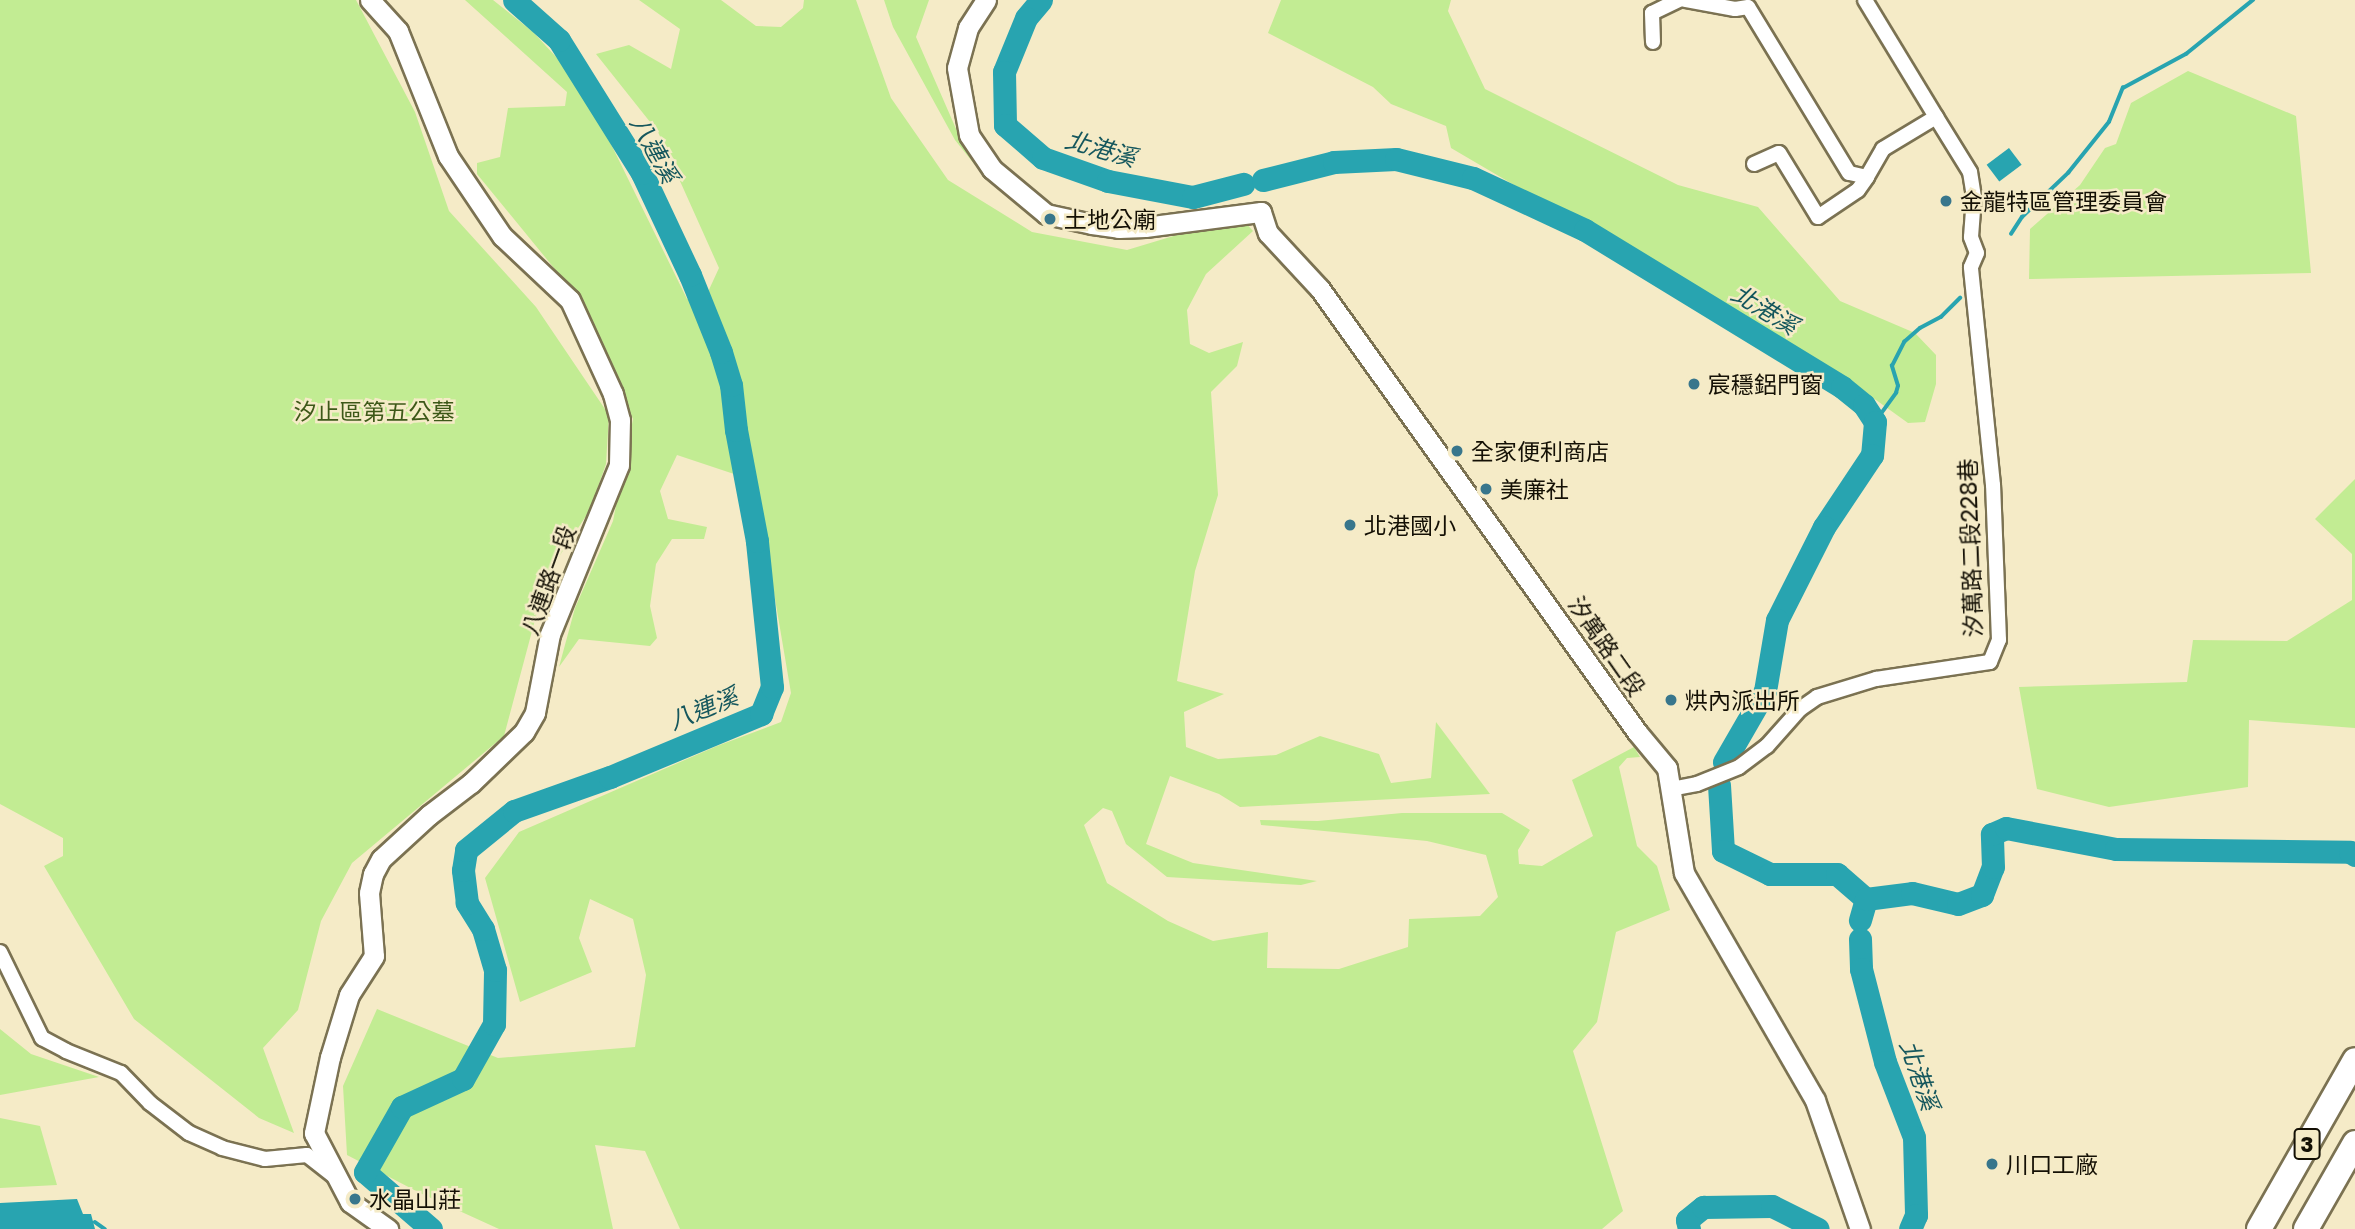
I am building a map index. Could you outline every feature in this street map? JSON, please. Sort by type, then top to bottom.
[{"type":"highway","name":"3","points":[[2259,1229],[2355,1060]]},
{"type":"highway","name":"3","points":[[2306,1229],[2355,1143]]},
{"type":"street","name":"八連路一段","points":[[370,0],[398,31],[448,156],[502,236],[570,300],[613,394],[620,420],[619,465],[550,634],[535,713],[524,732],[471,783],[429,815],[380,859],[373,874],[369,893],[374,956],[349,995],[324,1079],[314,1133],[350,1202],[388,1229]]},
{"type":"street","name":"汐萬路二段","points":[[986,0],[968,28],[957,68],[969,135],[992,169],[1046,214],[1119,228],[1261,212],[1268,233],[1320,289],[1637,733],[1667,768],[1677,848],[1684,873],[1815,1100],[1860,1229]]},
{"type":"street","points":[[1653,42],[1652,13],[1679,0]]},
{"type":"street","points":[[1685,0],[1735,9],[1748,7],[1849,173],[1867,177]]},
{"type":"street","points":[[1754,164],[1779,153],[1818,217],[1858,190],[1884,149],[1936,117],[1865,0]]},
{"type":"street","name":"汐萬路二段228巷","points":[[1671,789],[1697,784],[1739,767],[1767,746],[1800,709],[1817,697],[1876,679],[1990,662],[1999,640],[1993,485],[1971,267],[1977,253],[1971,237],[1974,197],[1970,172],[1936,117]]},
{"type":"street","points":[[0,952],[42,1038],[66,1051],[121,1073],[150,1103],[189,1133],[222,1148],[265,1159],[307,1155],[341,1181]]},
{"type":"green space","name":"汐止區第五公墓","points":[[0,0],[356,0],[415,112],[449,211],[536,307],[609,415],[606,464],[590,510],[547,575],[504,736],[352,863],[321,921],[298,1010],[263,1048],[294,1133],[259,1118],[134,1019],[44,866],[63,856],[63,838],[0,804]]},
{"type":"green space","points":[[465,0],[493,0],[533,32],[582,85],[687,299],[707,294],[719,268],[658,132],[596,54],[629,45],[671,69],[680,29],[639,0],[721,0],[756,26],[781,27],[803,8],[804,0],[856,0],[891,98],[948,180],[1032,232],[1127,250],[1220,222],[1243,220],[1253,231],[1206,274],[1187,310],[1190,344],[1209,353],[1243,342],[1237,366],[1211,392],[1218,495],[1195,571],[1177,681],[1224,694],[1184,712],[1186,747],[1218,759],[1276,755],[1320,736],[1379,754],[1391,783],[1431,778],[1436,722],[1490,794],[1240,807],[1219,794],[1170,776],[1146,844],[1193,863],[1317,881],[1301,885],[1167,877],[1126,844],[1112,811],[1103,808],[1084,825],[1107,883],[1168,921],[1213,941],[1268,932],[1267,968],[1339,969],[1408,947],[1409,919],[1480,916],[1498,897],[1486,855],[1427,841],[1261,825],[1260,820],[1318,821],[1402,813],[1502,813],[1530,830],[1518,850],[1519,864],[1542,866],[1593,836],[1572,780],[1634,747],[1640,757],[1627,758],[1619,767],[1637,846],[1657,866],[1670,910],[1616,932],[1597,1022],[1573,1051],[1623,1211],[1602,1229],[680,1229],[645,1151],[595,1145],[613,1229],[499,1229],[420,1193],[347,1155],[343,1086],[377,1009],[498,1058],[635,1047],[646,975],[633,919],[590,899],[579,938],[592,972],[520,1002],[485,878],[519,832],[717,746],[781,722],[791,693],[755,481],[677,455],[660,491],[668,519],[707,527],[704,539],[672,539],[656,564],[650,606],[657,638],[650,646],[579,639],[559,667],[575,608],[613,521],[633,419],[572,290],[477,174],[477,163],[500,157],[508,108],[565,106],[567,92]]},
{"type":"green space","points":[[884,0],[929,0],[916,37],[960,138],[975,165],[955,140],[893,27]]},
{"type":"green space","points":[[1281,0],[1451,0],[1448,11],[1485,89],[1678,185],[1758,207],[1840,301],[1915,333],[1936,355],[1936,384],[1925,422],[1908,423],[1858,387],[1451,148],[1446,126],[1391,104],[1373,87],[1268,33]]},
{"type":"green space","points":[[2188,71],[2296,116],[2311,273],[2029,279],[2030,229],[2080,185],[2105,148],[2116,144],[2131,103]]},
{"type":"green space","points":[[2355,479],[2355,728],[2249,720],[2248,787],[2109,807],[2037,789],[2019,687],[2187,682],[2193,640],[2287,641],[2352,600],[2352,554],[2315,519]]},
{"type":"green space","points":[[0,1029],[31,1054],[99,1077],[0,1095]]},
{"type":"green space","points":[[0,1118],[40,1126],[57,1185],[0,1188]]},
{"type":"water","points":[[2009,148],[2022,165],[1999,182],[1987,165]]},
{"type":"water","points":[[77,1199],[83,1214],[91,1214],[95,1229],[0,1229],[0,1203]]},
{"type":"waterway","name":"八連溪","points":[[431,1229],[365,1172],[402,1107],[463,1079],[494,1024],[495,970],[483,929],[467,903],[463,870],[466,850],[514,811],[610,777],[761,714],[772,687],[757,541],[736,430],[731,385],[721,352],[690,275],[642,173],[559,40],[514,0]]},
{"type":"waterway","name":"北港溪","points":[[1041,0],[1026,18],[1004,72],[1005,125],[1043,158],[1108,181],[1193,197],[1243,184]]},
{"type":"waterway","points":[[2011,234],[2022,217],[2068,173],[2109,122],[2123,88],[2186,54],[2253,0]]},
{"type":"waterway","name":"北港溪","points":[[1263,180],[1334,162],[1396,159],[1473,178],[1585,230],[1842,387],[1864,405],[1875,422],[1872,455],[1824,527],[1777,620],[1765,691],[1724,762]]},
{"type":"waterway","points":[[1875,422],[1896,393],[1898,386],[1892,366],[1904,342],[1920,328],[1941,317],[1960,298]]},
{"type":"waterway","name":"北港溪","points":[[1719,785],[1723,851],[1770,874],[1837,874],[1866,899],[1860,920]]},
{"type":"waterway","points":[[1866,899],[1912,893],[1958,904],[1982,895],[1993,867],[1992,834],[2006,828],[2116,849],[2350,852],[2355,855]]},
{"type":"waterway","name":"北港溪","points":[[1860,939],[1861,969],[1885,1062],[1914,1137],[1916,1215],[1910,1229]]},
{"type":"waterway","name":"北港溪","points":[[1689,1229],[1687,1220],[1703,1207],[1772,1206],[1818,1229]]},
{"type":"waterway","points":[[95,1222],[105,1229]]},
{"type":"place","name":"金龍特區管理委員會","points":[[1946,201]]},
{"type":"place","name":"土地公廟","points":[[1050,219]]},
{"type":"place","name":"宸穩鋁門窗","points":[[1694,384]]},
{"type":"place","name":"全家便利商店","points":[[1457,451]]},
{"type":"place","name":"美廉社","points":[[1486,489]]},
{"type":"place","name":"北港國小","points":[[1350,525]]},
{"type":"place","name":"烘內派出所","points":[[1671,700]]},
{"type":"place","name":"川口工廠","points":[[1992,1164]]},
{"type":"place","name":"水晶山莊","points":[[355,1199]]}]
